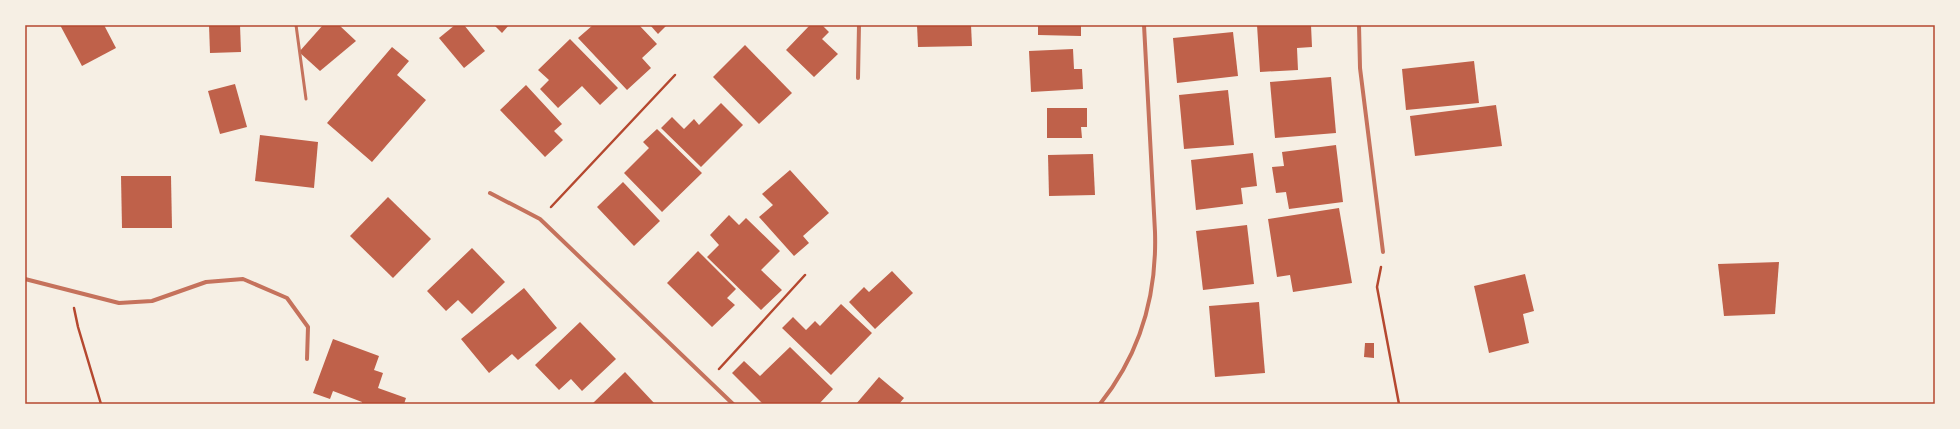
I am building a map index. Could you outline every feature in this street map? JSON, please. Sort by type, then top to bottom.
[{"type":"street","points":[[858,78],[859,25]]},
{"type":"street","points":[[1100,404],[1126,366],[1138,341],[1147,315],[1154,281],[1156,260],[1155,232],[1144,25]]},
{"type":"street","points":[[1359,25],[1360,68],[1383,252]]},
{"type":"street","points":[[490,193],[540,219],[707,381],[733,404]]},
{"type":"street","points":[[25,279],[119,303],[152,300],[206,282],[243,279],[287,298],[308,327],[307,358]]},
{"type":"lane","points":[[296,25],[306,99]]},
{"type":"path","points":[[540,219],[675,75]]},
{"type":"path","points":[[1383,252],[1377,287],[1400,404]]},
{"type":"path","points":[[707,381],[805,275]]},
{"type":"path","points":[[72,292],[78,327],[101,404]]},
{"type":"building","points":[[60,25],[104,25],[116,48],[82,66]]},
{"type":"building","points":[[209,25],[240,25],[241,52],[210,53]]},
{"type":"building","points":[[323,25],[339,25],[356,41],[320,71],[299,52]]},
{"type":"building","points":[[455,25],[464,25],[485,51],[464,68],[439,38]]},
{"type":"building","points":[[494,25],[509,25],[502,33]]},
{"type":"building","points":[[593,25],[639,25],[657,44],[642,58],[651,68],[627,90],[578,38]]},
{"type":"building","points":[[650,25],[667,25],[658,34]]},
{"type":"building","points":[[810,25],[822,25],[829,32],[822,39],[838,54],[814,77],[786,50]]},
{"type":"building","points":[[917,25],[971,25],[972,46],[918,47]]},
{"type":"building","points":[[1038,25],[1081,25],[1081,36],[1038,35]]},
{"type":"building","points":[[1257,25],[1311,25],[1312,47],[1297,48],[1298,70],[1260,72]]},
{"type":"building","points":[[1233,32],[1238,76],[1177,83],[1173,38]]},
{"type":"building","points":[[570,39],[618,88],[600,105],[582,86],[558,108],[540,89],[549,80],[538,70]]},
{"type":"building","points":[[745,45],[792,93],[759,124],[713,77]]},
{"type":"building","points":[[392,47],[409,61],[397,75],[426,100],[372,162],[327,123]]},
{"type":"building","points":[[1073,49],[1074,69],[1082,69],[1083,89],[1031,92],[1029,51]]},
{"type":"building","points":[[1474,61],[1479,103],[1406,110],[1402,69]]},
{"type":"building","points":[[1331,77],[1336,133],[1275,138],[1270,82]]},
{"type":"building","points":[[235,84],[247,127],[220,134],[208,91]]},
{"type":"building","points":[[526,85],[562,124],[554,131],[563,140],[545,157],[500,110]]},
{"type":"building","points":[[1228,90],[1234,145],[1184,149],[1179,95]]},
{"type":"building","points":[[721,103],[743,125],[701,167],[661,128],[672,117],[684,129],[694,119],[699,125]]},
{"type":"building","points":[[1496,105],[1502,146],[1415,156],[1410,116]]},
{"type":"building","points":[[1047,108],[1087,108],[1087,127],[1081,127],[1082,138],[1047,138]]},
{"type":"building","points":[[657,129],[702,173],[662,212],[624,173],[649,148],[643,142]]},
{"type":"building","points":[[260,135],[318,142],[314,188],[255,181]]},
{"type":"building","points":[[1336,145],[1343,202],[1289,209],[1286,192],[1276,193],[1272,167],[1284,166],[1282,152]]},
{"type":"building","points":[[1253,153],[1257,186],[1241,188],[1243,204],[1196,210],[1191,160]]},
{"type":"building","points":[[1093,154],[1095,195],[1049,196],[1048,155]]},
{"type":"building","points":[[790,170],[829,213],[803,236],[809,243],[794,256],[759,217],[773,205],[762,194]]},
{"type":"building","points":[[121,176],[171,176],[172,228],[122,228]]},
{"type":"building","points":[[623,182],[660,221],[634,246],[597,207]]},
{"type":"building","points":[[388,197],[431,239],[393,278],[350,236]]},
{"type":"building","points":[[1339,208],[1352,283],[1293,292],[1290,275],[1277,277],[1268,219]]},
{"type":"building","points":[[729,215],[739,225],[746,218],[780,251],[761,270],[782,290],[761,310],[707,257],[719,245],[710,235]]},
{"type":"building","points":[[1247,225],[1254,284],[1203,290],[1196,231]]},
{"type":"building","points":[[472,248],[505,282],[472,314],[458,300],[446,311],[427,291]]},
{"type":"building","points":[[698,251],[736,289],[727,298],[735,305],[712,327],[667,283]]},
{"type":"building","points":[[1779,262],[1775,314],[1724,316],[1718,264]]},
{"type":"building","points":[[892,271],[913,293],[875,329],[849,302],[864,287],[869,292]]},
{"type":"building","points":[[1525,274],[1534,311],[1523,314],[1529,343],[1489,353],[1474,286]]},
{"type":"building","points":[[524,288],[557,328],[518,360],[512,354],[489,373],[461,339]]},
{"type":"building","points":[[1259,302],[1265,373],[1215,377],[1209,306]]},
{"type":"building","points":[[841,304],[872,333],[831,375],[782,328],[793,317],[806,330],[815,321],[820,326]]},
{"type":"building","points":[[580,322],[616,359],[582,391],[571,379],[559,390],[535,365]]},
{"type":"building","points":[[333,339],[379,356],[374,370],[383,373],[378,388],[406,398],[404,404],[362,404],[362,402],[333,391],[330,399],[313,393]]},
{"type":"building","points":[[1365,343],[1374,343],[1374,358],[1364,357]]},
{"type":"building","points":[[790,347],[833,389],[819,404],[763,404],[732,373],[744,361],[760,376]]},
{"type":"building","points":[[625,372],[655,404],[592,404]]},
{"type":"building","points":[[879,377],[904,398],[899,404],[856,404]]}]
